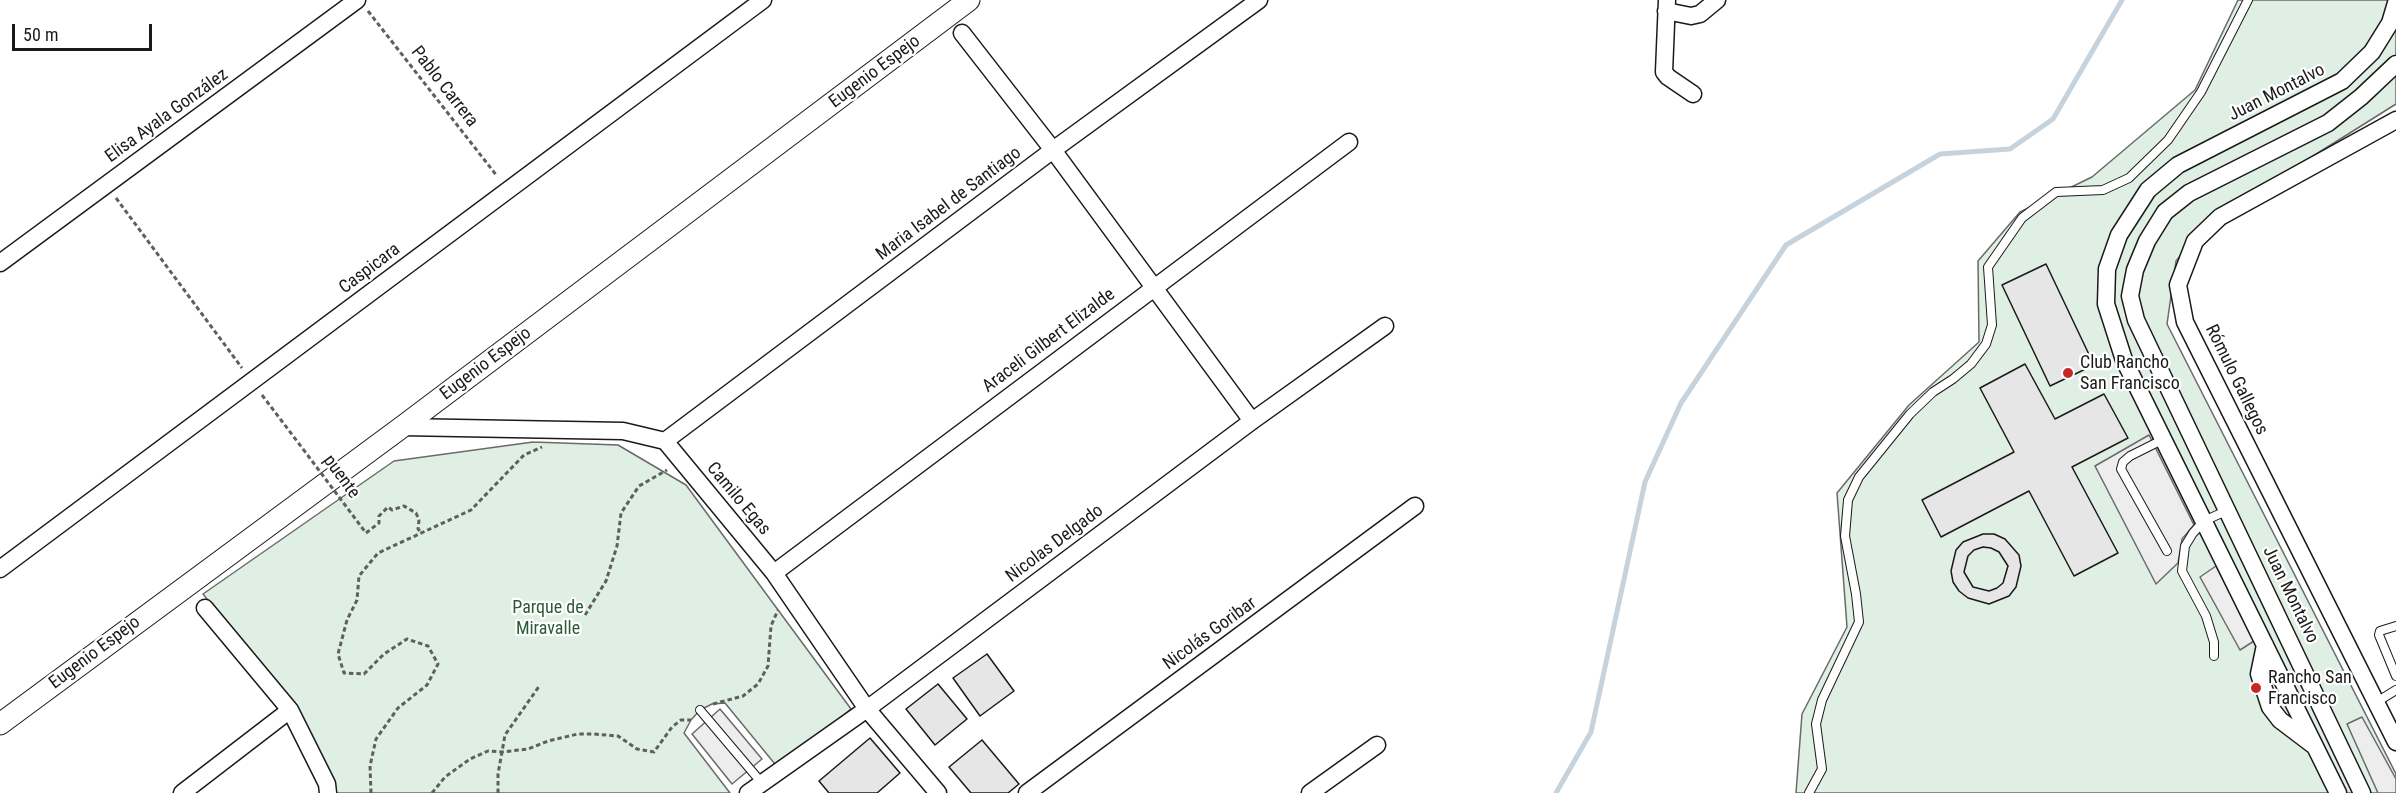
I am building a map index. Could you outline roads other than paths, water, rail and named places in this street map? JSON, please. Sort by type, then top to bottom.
[{"type":"street","name":"Caspicara","points":[[0,569],[763,0]]},
{"type":"street","name":"Eugenio Espejo","points":[[0,724],[402,427],[969,0]]},
{"type":"street","name":"Maria Isabel de Santiago","points":[[665,441],[1053,150],[1258,0]]},
{"type":"street","points":[[1693,94],[1664,72],[1667,5],[1691,16],[1700,14],[1717,0]]},
{"type":"street","name":"Juan Montalvo","points":[[2338,793],[2124,360],[2106,304],[2107,269],[2119,235],[2148,190],[2178,165],[2342,81],[2372,52],[2390,22],[2396,3]]},
{"type":"street","name":"Elisa Ayala González","points":[[0,263],[362,5]]},
{"type":"street","points":[[962,33],[1053,150],[1252,421]]},
{"type":"street","name":"Juan Montalvo","points":[[2361,793],[2136,320],[2130,296],[2135,270],[2147,241],[2165,212],[2189,193],[2328,123],[2361,98],[2396,64]]},
{"type":"street","name":"Rómulo Gallegos","points":[[2396,120],[2220,217],[2195,241],[2178,285],[2185,322],[2396,742]]},
{"type":"street","name":"Araceli Gilbert Elizalde","points":[[774,573],[1349,142]]},
{"type":"street","points":[[2148,190],[2165,212]]},
{"type":"street","name":"Nicolas Delgado","points":[[748,793],[867,709],[1252,421],[1385,326]]},
{"type":"street","points":[[402,427],[623,431],[665,441]]},
{"type":"street","name":"Camilo Egas","points":[[665,441],[774,573],[867,709],[938,793]]},
{"type":"street","name":"Nicolás Goribar","points":[[1027,793],[1415,506]]},
{"type":"street","points":[[205,608],[290,710],[327,784],[328,793]]},
{"type":"street","points":[[2265,645],[2259,674],[2270,707],[2280,720],[2316,747]]},
{"type":"street","points":[[182,793],[290,710]]},
{"type":"street","points":[[1310,793],[1377,745]]},
{"type":"street","points":[[2328,772],[2348,762]]},
{"type":"lane","points":[[1809,793],[1822,770],[1816,724],[1822,700],[1859,622],[1845,536],[1848,500],[1859,477],[1910,414],[1934,392],[1953,380],[1971,364],[1986,344],[1992,326],[1988,267],[2022,218],[2056,192],[2103,190],[2129,178],[2168,140],[2201,92],[2248,0]]},
{"type":"lane","points":[[2164,439],[2130,456],[2124,462],[2121,470],[2128,487],[2167,551]]},
{"type":"lane","points":[[2214,656],[2214,642],[2206,616],[2182,571],[2185,546],[2193,533],[2204,522],[2228,510]]},
{"type":"lane","points":[[2396,626],[2380,631],[2379,635],[2396,676]]},
{"type":"lane","points":[[2375,703],[2396,690]]},
{"type":"lane","points":[[700,710],[761,782]]},
{"type":"waterway","points":[[1556,793],[1591,732],[1645,482],[1681,403],[1786,245],[1940,154],[2010,149],[2053,119],[2122,0]]},
{"type":"place","name":"Club Rancho San Francisco","points":[[2068,373]]},
{"type":"place","name":"Rancho San Francisco","points":[[2256,688]]},
{"type":"park label","name":"Parque de Miravalle","points":[[548,618]]}]
